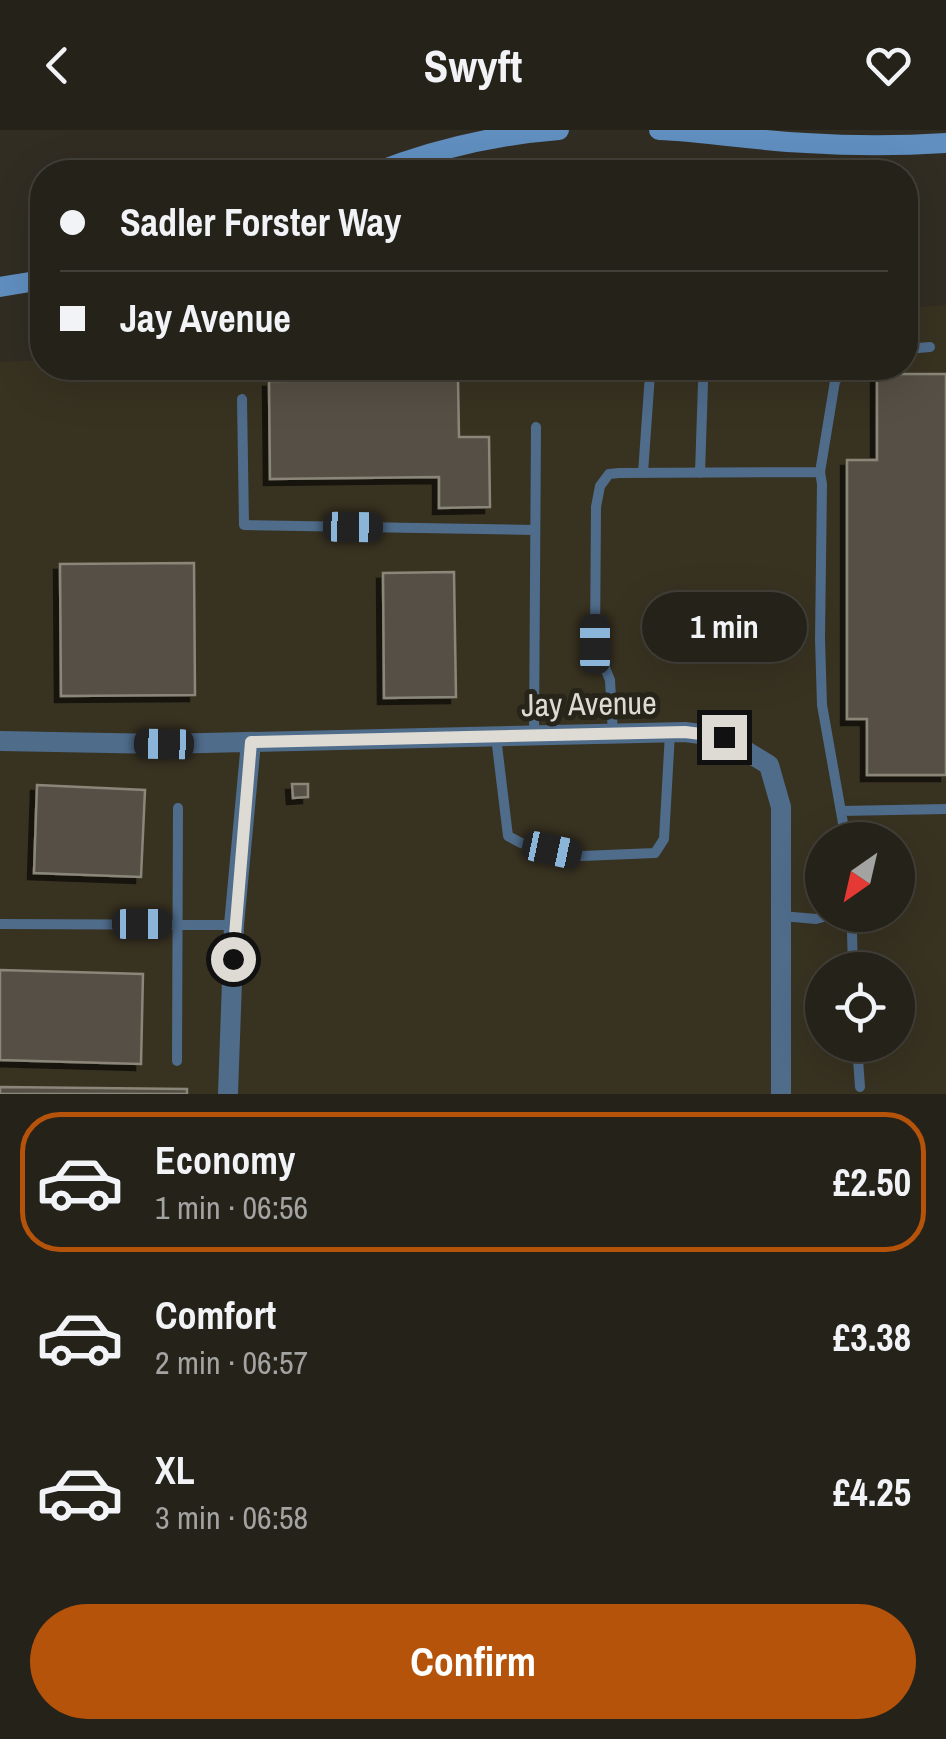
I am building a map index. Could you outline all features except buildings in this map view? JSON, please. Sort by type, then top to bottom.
[{"type":"main road","points":[[411,160],[455,145],[559,130]]},
{"type":"main road","points":[[659,130],[802,143],[946,143]]},
{"type":"main road","points":[[0,287],[30,282]]},
{"type":"street","name":"Jay Avenue","points":[[0,742],[164,744],[670,732],[724,737],[769,766],[781,807],[780,1094]]},
{"type":"street","points":[[228,1094],[234,925],[251,742]]},
{"type":"lane","points":[[918,347],[930,347]]},
{"type":"lane","points":[[643,473],[650,380]]},
{"type":"lane","points":[[837,380],[820,472],[822,705],[843,822]]},
{"type":"lane","points":[[700,472],[703,383]]},
{"type":"lane","points":[[242,399],[244,525],[535,530]]},
{"type":"lane","points":[[534,736],[536,427]]},
{"type":"lane","points":[[613,734],[610,680],[595,644],[596,507],[600,486],[609,474],[820,472]]},
{"type":"lane","points":[[496,736],[508,836],[521,843],[582,856],[655,853],[660,847],[664,839],[670,732]]},
{"type":"lane","points":[[177,1061],[178,808]]},
{"type":"lane","points":[[841,812],[946,809]]},
{"type":"lane","points":[[782,916],[805,918]]},
{"type":"lane","points":[[0,924],[234,925]]},
{"type":"lane","points":[[858,1062],[860,1087]]},
{"type":"shaded area","points":[[946,305],[946,1094],[0,1094],[0,362],[30,361],[30,380],[918,380],[918,307]]},
{"type":"route","points":[[233,959],[251,742],[685,732],[724,737]]}]
